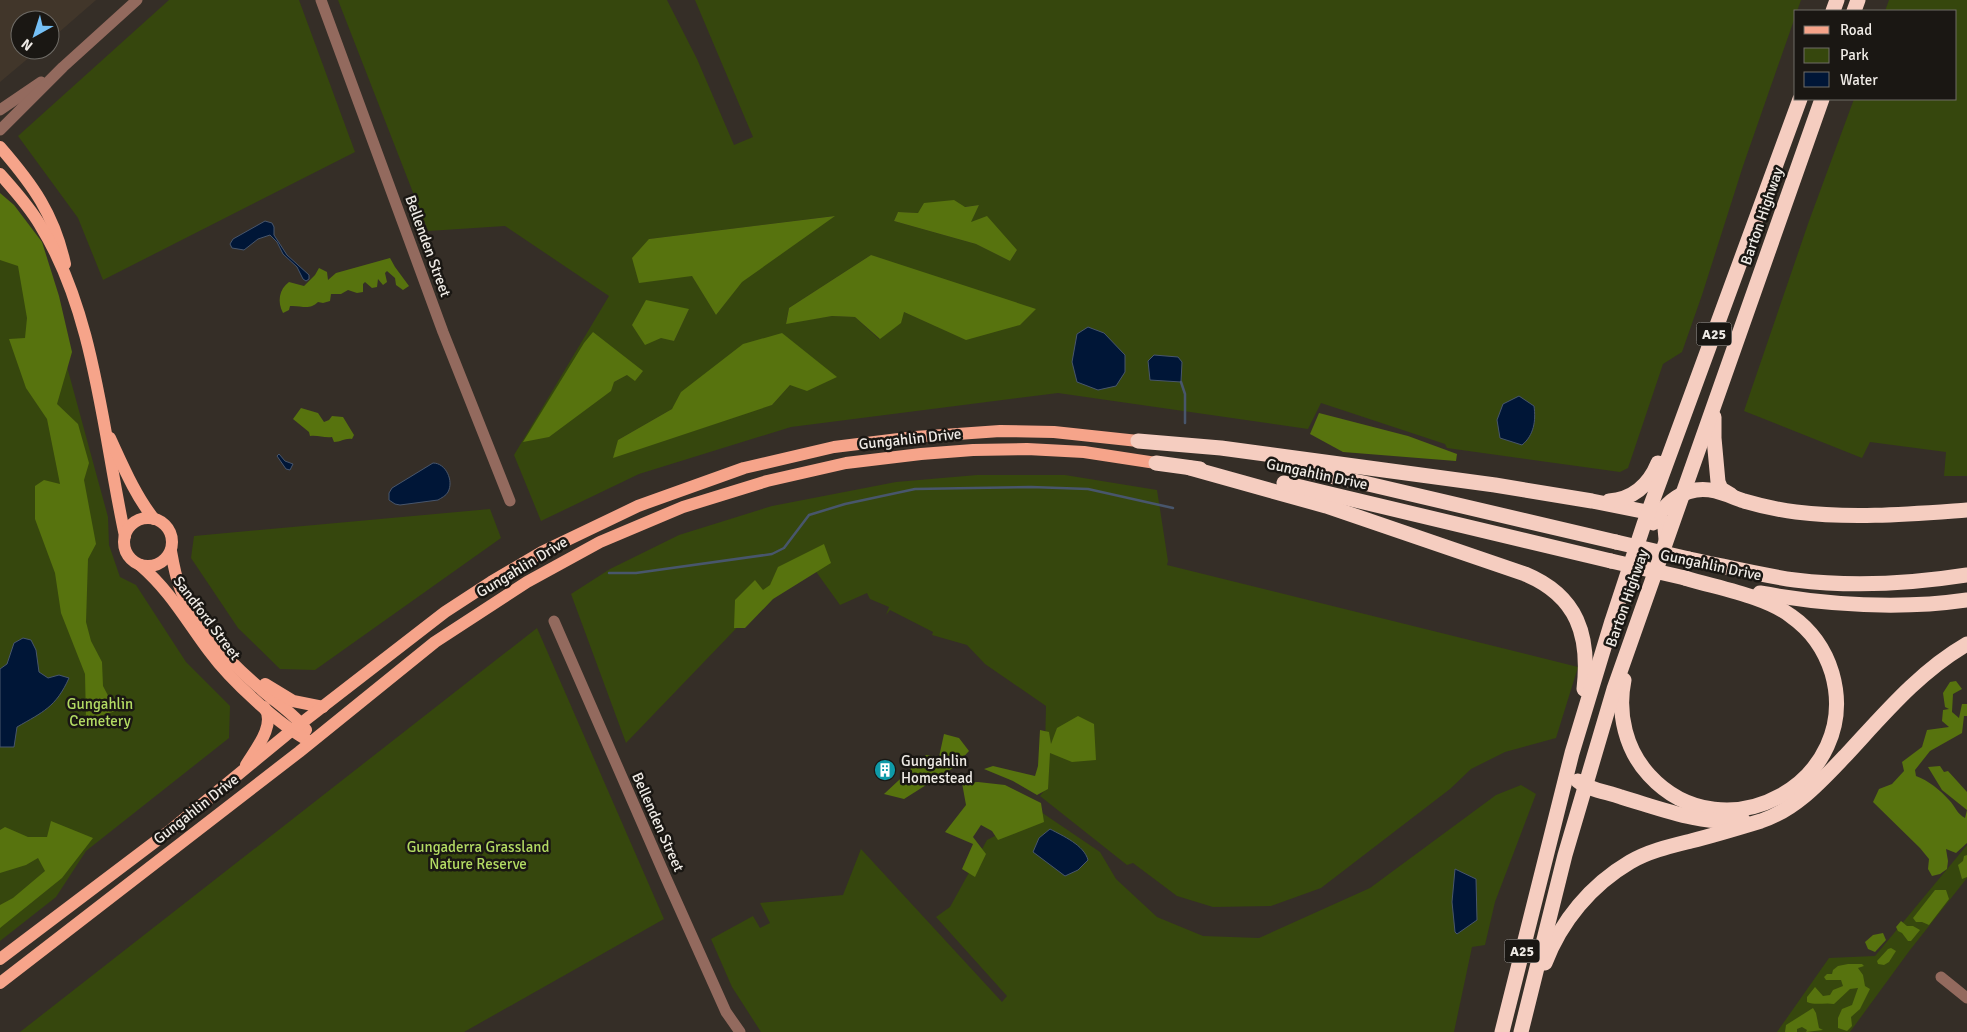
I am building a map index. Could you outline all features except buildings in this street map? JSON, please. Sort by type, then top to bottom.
[{"type":"highway","name":"Barton Highway","points":[[1502,1032],[1571,759],[1632,562],[1653,514],[1756,216],[1800,100]]},
{"type":"highway","name":"Barton Highway","points":[[1521,1032],[1584,785],[1614,689],[1822,100]]},
{"type":"highway","points":[[1592,501],[1613,501],[1626,498],[1642,488],[1653,476],[1756,216]]},
{"type":"highway","points":[[1714,403],[1714,438],[1718,482],[1723,490],[1738,499]]},
{"type":"highway","points":[[1138,441],[1221,448],[1495,485],[1592,501],[1653,514],[1665,528],[1666,539]]},
{"type":"highway","name":"Gungahlin Drive","points":[[1138,441],[1306,471],[1766,575],[1831,582],[1901,583],[1967,575]]},
{"type":"highway","name":"Gungahlin Drive","points":[[1156,463],[1291,485],[1685,578],[1794,599],[1899,606],[1967,600]]},
{"type":"highway","points":[[1190,468],[1326,506],[1525,574],[1546,584],[1570,610],[1583,636],[1587,661],[1580,728]]},
{"type":"highway","points":[[1653,514],[1666,504],[1695,490],[1706,490],[1780,510],[1841,516],[1881,516],[1967,510]]},
{"type":"highway","points":[[1650,583],[1646,613],[1625,674],[1622,692],[1623,723],[1634,753],[1654,780],[1669,792],[1688,802],[1710,809],[1748,809],[1780,797],[1797,786],[1814,768],[1827,747],[1833,728],[1836,708],[1835,689],[1830,668],[1813,636],[1798,621],[1782,610],[1764,602],[1685,578]]},
{"type":"highway","points":[[1526,1032],[1540,977],[1552,945],[1569,918],[1598,886],[1630,862],[1662,849],[1762,821],[1777,815],[1793,805],[1818,784],[1921,677],[1942,660],[1967,644]]},
{"type":"highway","points":[[1571,759],[1571,772],[1584,785],[1672,812],[1718,821],[1747,819],[1793,805]]},
{"type":"main road","points":[[0,147],[32,184],[50,217],[62,248],[67,279]]},
{"type":"main road","points":[[0,174],[41,226],[67,279],[81,322],[105,427],[125,536],[126,552],[132,560],[140,565],[152,566],[168,556],[170,551],[172,539],[170,533],[162,522],[154,519],[136,521],[131,525],[125,536]]},
{"type":"main road","points":[[0,183],[22,200]]},
{"type":"main road","points":[[105,427],[131,482],[154,519]]},
{"type":"main road","name":"Gungahlin Drive","points":[[0,959],[172,829],[297,727],[445,612],[542,552],[638,506],[744,468],[834,447],[1000,431],[1054,432],[1138,441]]},
{"type":"main road","name":"Gungahlin Drive","points":[[0,983],[312,741],[435,642],[527,582],[600,542],[683,507],[776,479],[846,463],[921,454],[973,450],[1027,449],[1084,452],[1156,463]]},
{"type":"main road","name":"Sandford Street","points":[[170,551],[179,586],[193,614],[228,658],[297,727]]},
{"type":"main road","name":"Sandford Street","points":[[140,565],[154,577],[174,600],[221,666],[264,707],[297,727]]},
{"type":"main road","points":[[228,658],[284,696],[304,704],[323,707]]},
{"type":"main road","points":[[241,774],[268,726],[269,716],[264,707]]},
{"type":"main road","points":[[297,727],[312,741]]},
{"type":"street","points":[[0,130],[63,67],[137,0]]},
{"type":"street","name":"Bellenden Street","points":[[321,0],[443,332],[510,501]]},
{"type":"street","points":[[0,110],[63,67]]},
{"type":"street","name":"Bellenden Street","points":[[554,621],[726,1012],[740,1032]]},
{"type":"street","points":[[1941,977],[1967,998]]},
{"type":"shaded area","points":[[0,0],[96,0],[60,31],[60,10],[10,10],[10,60],[26,60],[0,82]]},
{"type":"green space","points":[[169,0],[299,0],[355,152],[103,280],[78,218],[18,136]]},
{"type":"green space","points":[[338,0],[667,0],[697,59],[734,145],[753,137],[695,0],[1801,0],[1798,10],[1794,10],[1794,20],[1743,166],[1682,352],[1663,364],[1628,468],[1620,472],[1447,448],[1445,444],[1321,403],[1308,429],[1058,393],[791,427],[639,474],[541,521],[514,455],[609,296],[505,226],[428,231]],"holes":[[[979,205],[970,222],[1017,250],[1010,261],[976,244],[894,221],[898,212],[918,213]],[[834,216],[741,282],[716,315],[692,275],[649,239]],[[871,255],[967,340],[904,312],[879,339],[855,317],[832,316],[786,323],[789,308]],[[689,309],[674,341],[661,337]],[[593,332],[627,375],[614,382]],[[782,333],[790,385],[772,405],[618,440],[672,409]]]},
{"type":"green space","points":[[1889,0],[1967,0],[1967,476],[1944,476],[1946,452],[1870,442],[1862,458],[1744,411],[1809,221],[1854,100],[1957,100],[1957,10],[1885,10]]},
{"type":"green space","points":[[0,193],[14,205],[42,242],[59,296],[72,352],[57,404],[78,424],[89,463],[84,480],[96,544],[88,559],[86,622],[91,641],[102,662],[103,686],[116,711],[86,720],[85,674],[61,613],[55,573],[35,519],[35,486],[44,480],[60,484],[47,419],[26,388],[9,339],[25,338],[27,318],[18,266],[0,260]]},
{"type":"green space","points":[[954,200],[965,207],[979,205],[971,222],[987,216],[1017,250],[1010,261],[976,244],[894,221],[898,212],[918,213],[924,203]]},
{"type":"green space","name":"Gungahlin Cemetery","points":[[0,209],[54,319],[108,517],[109,545],[120,577],[136,585],[186,662],[230,706],[229,738],[86,851],[56,897],[0,941]]},
{"type":"green space","points":[[835,216],[742,282],[716,315],[692,276],[639,283],[632,258],[649,239]]},
{"type":"green space","points":[[871,255],[1036,309],[1020,325],[966,340],[904,312],[901,323],[880,339],[855,317],[832,316],[786,324],[789,308]]},
{"type":"green space","points":[[390,258],[409,286],[403,290],[396,285],[395,278],[387,271],[385,273],[387,282],[383,285],[378,279],[377,287],[372,288],[365,282],[363,284],[363,292],[357,293],[348,290],[341,294],[331,294],[330,301],[318,302],[308,307],[290,306],[289,310],[283,313],[280,296],[283,288],[289,282],[304,286],[319,268],[327,272],[328,280],[336,273]]},
{"type":"green space","points":[[646,300],[689,309],[674,341],[661,338],[645,345],[632,325]]},
{"type":"green space","points":[[593,332],[643,371],[635,381],[627,375],[614,382],[611,391],[549,437],[523,442],[584,343]]},
{"type":"green space","points":[[782,333],[837,377],[807,391],[790,385],[772,405],[613,458],[618,440],[672,409],[681,392],[743,344]]},
{"type":"green space","points":[[301,408],[318,413],[324,422],[332,416],[343,417],[354,435],[352,439],[334,442],[332,437],[310,436],[309,432],[293,419]]},
{"type":"green space","points":[[1319,413],[1408,436],[1457,454],[1456,461],[1343,452],[1310,434]]},
{"type":"green space","points":[[977,475],[1065,475],[1157,490],[1168,561],[1167,565],[1578,667],[1556,738],[1505,752],[1471,769],[1450,789],[1321,888],[1271,906],[1213,907],[1177,896],[1133,863],[1127,865],[1040,796],[1044,791],[1046,706],[985,664],[967,645],[932,635],[933,632],[890,610],[886,615],[889,607],[870,599],[867,593],[840,605],[812,566],[775,588],[626,743],[571,594],[610,569],[679,535],[772,506],[896,482]]},
{"type":"green space","points":[[490,509],[501,538],[315,670],[280,669],[238,628],[191,558],[194,536]]},
{"type":"green space","points":[[824,544],[831,563],[773,599],[745,628],[734,628],[735,600],[755,580],[763,590],[770,585],[778,567]]},
{"type":"green space","name":"Gungaderra Grassland Nature Reserve","points":[[537,628],[664,919],[464,1032],[20,1032]]},
{"type":"green space","points":[[1956,681],[1962,689],[1953,694],[1952,712],[1959,718],[1962,704],[1967,704],[1967,716],[1964,716],[1962,733],[1930,751],[1915,770],[1916,776],[1938,789],[1965,818],[1967,810],[1967,843],[1956,853],[1946,849],[1947,869],[1940,874],[1932,876],[1928,869],[1929,859],[1873,802],[1879,789],[1892,784],[1904,771],[1902,762],[1922,747],[1927,730],[1949,727],[1942,721],[1943,710],[1949,709],[1945,707],[1943,693],[1950,682]]},
{"type":"green space","points":[[1078,716],[1094,724],[1096,760],[1072,762],[1050,753],[1048,789],[1037,795],[1013,781],[984,769],[993,766],[1035,776],[1038,766],[1040,730],[1049,732],[1051,744],[1057,728]]},
{"type":"green space","points":[[944,734],[959,738],[969,751],[953,768],[904,799],[884,794],[926,755],[939,757]]},
{"type":"green space","points":[[1940,766],[1944,772],[1948,771],[1967,792],[1967,810],[1942,790],[1928,767]]},
{"type":"green space","points":[[978,782],[1005,785],[1041,803],[1044,822],[998,840],[992,831],[981,825],[973,837],[986,854],[975,877],[962,869],[973,844],[945,832],[966,805],[962,783]]},
{"type":"green space","points":[[1521,785],[1536,794],[1495,902],[1485,945],[1472,947],[1454,1032],[761,1032],[732,987],[711,939],[753,916],[760,928],[770,923],[760,903],[843,895],[861,849],[1002,1002],[1007,996],[936,917],[950,907],[987,840],[1041,812],[1100,852],[1116,879],[1157,917],[1203,936],[1259,938],[1370,888],[1496,795]]},
{"type":"green space","points":[[51,821],[93,838],[62,878],[0,928],[0,905],[13,898],[45,871],[38,858],[26,865],[0,873],[0,830],[5,827],[28,837],[47,837]]},
{"type":"green space","points":[[1967,845],[1967,878],[1910,950],[1850,1032],[1777,1032],[1829,958],[1875,956]]},
{"type":"green space","points":[[1967,855],[1967,877],[1962,879],[1958,865],[1963,861],[1964,856]]},
{"type":"green space","points":[[1935,890],[1946,890],[1949,899],[1929,925],[1916,922],[1913,918]]},
{"type":"green space","points":[[1901,921],[1907,926],[1913,926],[1920,930],[1911,941],[1908,941],[1896,927]]},
{"type":"green space","points":[[1883,933],[1886,940],[1875,952],[1868,949],[1865,942],[1873,935]]},
{"type":"green space","points":[[1891,948],[1896,951],[1889,962],[1884,965],[1878,964],[1877,961]]},
{"type":"green space","points":[[1862,964],[1864,966],[1858,968],[1863,975],[1865,986],[1870,989],[1860,1009],[1851,1017],[1852,1026],[1847,1031],[1838,1028],[1838,1018],[1842,1009],[1852,1005],[1858,988],[1850,989],[1834,1004],[1807,1002],[1807,997],[1815,987],[1823,996],[1830,995],[1833,990],[1843,986],[1841,980],[1826,980],[1824,977],[1827,974],[1832,974],[1833,970],[1838,966]]},
{"type":"green space","points":[[1813,1008],[1819,1028],[1823,1030],[1806,1032],[1807,1030],[1802,1027],[1797,1029],[1797,1032],[1785,1032],[1786,1025]]},
{"type":"water","points":[[265,221],[272,223],[274,235],[287,255],[309,275],[309,279],[306,281],[303,279],[297,267],[283,254],[277,242],[270,235],[258,239],[244,250],[232,248],[230,244],[233,239]]},
{"type":"water","points":[[1088,327],[1104,333],[1125,355],[1125,372],[1116,386],[1098,390],[1077,382],[1072,362],[1077,334]]},
{"type":"water","points":[[1154,355],[1178,357],[1182,362],[1181,382],[1150,380],[1148,361]]},
{"type":"water","points":[[1519,396],[1534,406],[1535,412],[1532,432],[1522,445],[1500,438],[1497,420],[1503,404]]},
{"type":"water","points":[[279,454],[285,461],[293,464],[290,470],[286,469],[277,456]]},
{"type":"water","points":[[433,463],[442,466],[448,473],[450,488],[445,496],[438,500],[400,505],[389,500],[389,493],[392,488]]},
{"type":"water","points":[[23,638],[31,640],[36,650],[39,672],[48,678],[59,675],[69,678],[59,696],[48,708],[17,727],[14,747],[0,747],[0,669],[7,664],[14,643]]},
{"type":"water","points":[[1050,829],[1078,845],[1086,855],[1088,860],[1078,870],[1065,876],[1033,852],[1039,838]]},
{"type":"water","points":[[1455,869],[1476,879],[1477,920],[1457,934],[1455,932],[1452,902]]},
{"type":"waterway","points":[[1181,382],[1185,394],[1185,423]]},
{"type":"waterway","points":[[609,573],[636,573],[772,554],[784,548],[809,515],[845,504],[915,489],[1031,487],[1088,489],[1173,508]]},
{"type":"place","name":"Gungahlin Homestead","points":[[885,770]]}]
